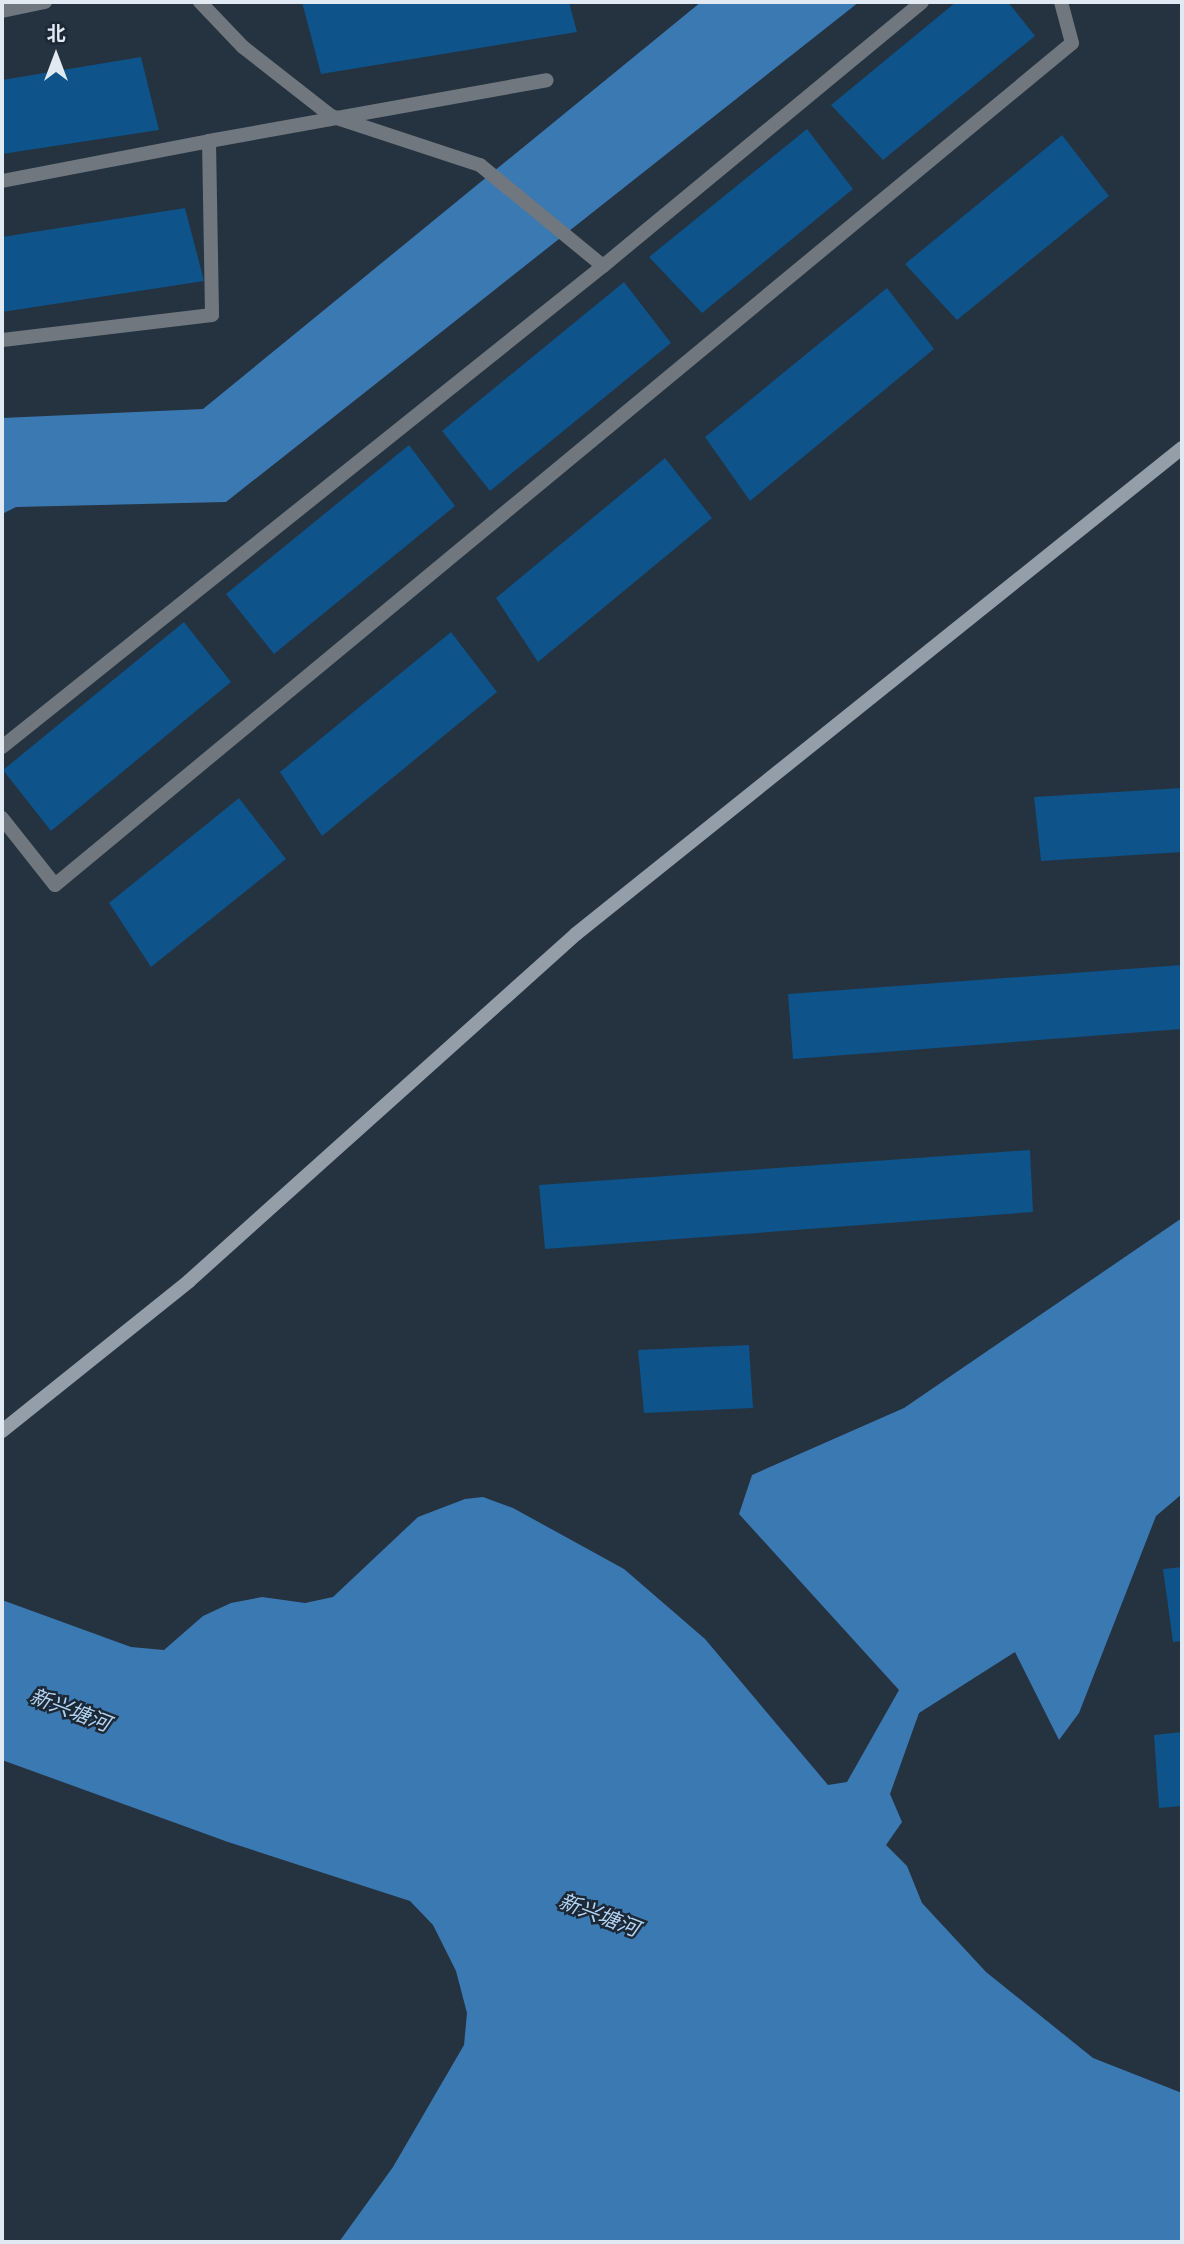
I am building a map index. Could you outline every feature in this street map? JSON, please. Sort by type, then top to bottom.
[{"type":"street","points":[[2,1431],[189,1281],[576,934],[1182,448]]},
{"type":"lane","points":[[2,11],[45,2]]},
{"type":"lane","points":[[200,2],[243,47],[331,116],[480,165],[603,266]]},
{"type":"lane","points":[[2,747],[603,266],[922,2]]},
{"type":"lane","points":[[2,818],[55,885],[1072,43],[1061,2]]},
{"type":"lane","points":[[2,181],[331,116],[547,79]]},
{"type":"lane","points":[[2,340],[212,315],[209,141]]},
{"type":"water","points":[[701,2],[859,2],[226,502],[16,507],[2,514],[2,418],[203,409]]},
{"type":"water","name":"新兴塘河","points":[[1182,1218],[1182,1494],[1156,1516],[1079,1713],[1059,1740],[1015,1652],[919,1713],[890,1794],[902,1822],[886,1845],[907,1866],[922,1903],[986,1972],[1093,2058],[1182,2093],[1182,2242],[339,2242],[393,2167],[464,2045],[467,2013],[456,1971],[433,1925],[410,1901],[228,1842],[2,1760],[2,1600],[131,1647],[164,1650],[203,1616],[231,1603],[262,1597],[305,1603],[333,1597],[418,1517],[465,1499],[483,1497],[513,1508],[624,1569],[705,1639],[828,1785],[847,1782],[899,1690],[739,1514],[752,1475],[904,1408]]},
{"type":"building","points":[[302,2],[569,2],[577,32],[321,74]]},
{"type":"building","points":[[956,2],[1008,2],[1035,36],[883,160],[831,105]]},
{"type":"building","points":[[141,57],[159,130],[2,154],[2,80]]},
{"type":"building","points":[[807,129],[853,189],[702,313],[649,257]]},
{"type":"building","points":[[1062,135],[1109,196],[957,320],[905,264]]},
{"type":"building","points":[[185,208],[204,281],[2,312],[2,237]]},
{"type":"building","points":[[624,282],[671,343],[490,491],[442,431]]},
{"type":"building","points":[[887,288],[934,349],[750,501],[705,437]]},
{"type":"building","points":[[409,445],[455,506],[274,654],[226,594]]},
{"type":"building","points":[[665,458],[712,518],[538,662],[496,598]]},
{"type":"building","points":[[184,622],[231,682],[51,831],[3,770]]},
{"type":"building","points":[[451,632],[497,692],[322,836],[280,772]]},
{"type":"building","points":[[1182,788],[1182,852],[1041,861],[1034,797]]},
{"type":"building","points":[[239,798],[286,859],[151,967],[109,903]]},
{"type":"building","points":[[1182,965],[1182,1029],[793,1059],[788,994]]},
{"type":"building","points":[[1030,1150],[1033,1212],[545,1249],[539,1185]]},
{"type":"building","points":[[749,1345],[753,1408],[644,1413],[638,1350]]},
{"type":"building","points":[[1182,1567],[1182,1641],[1173,1642],[1163,1569]]},
{"type":"building","points":[[1182,1732],[1182,1806],[1159,1808],[1154,1735]]}]
